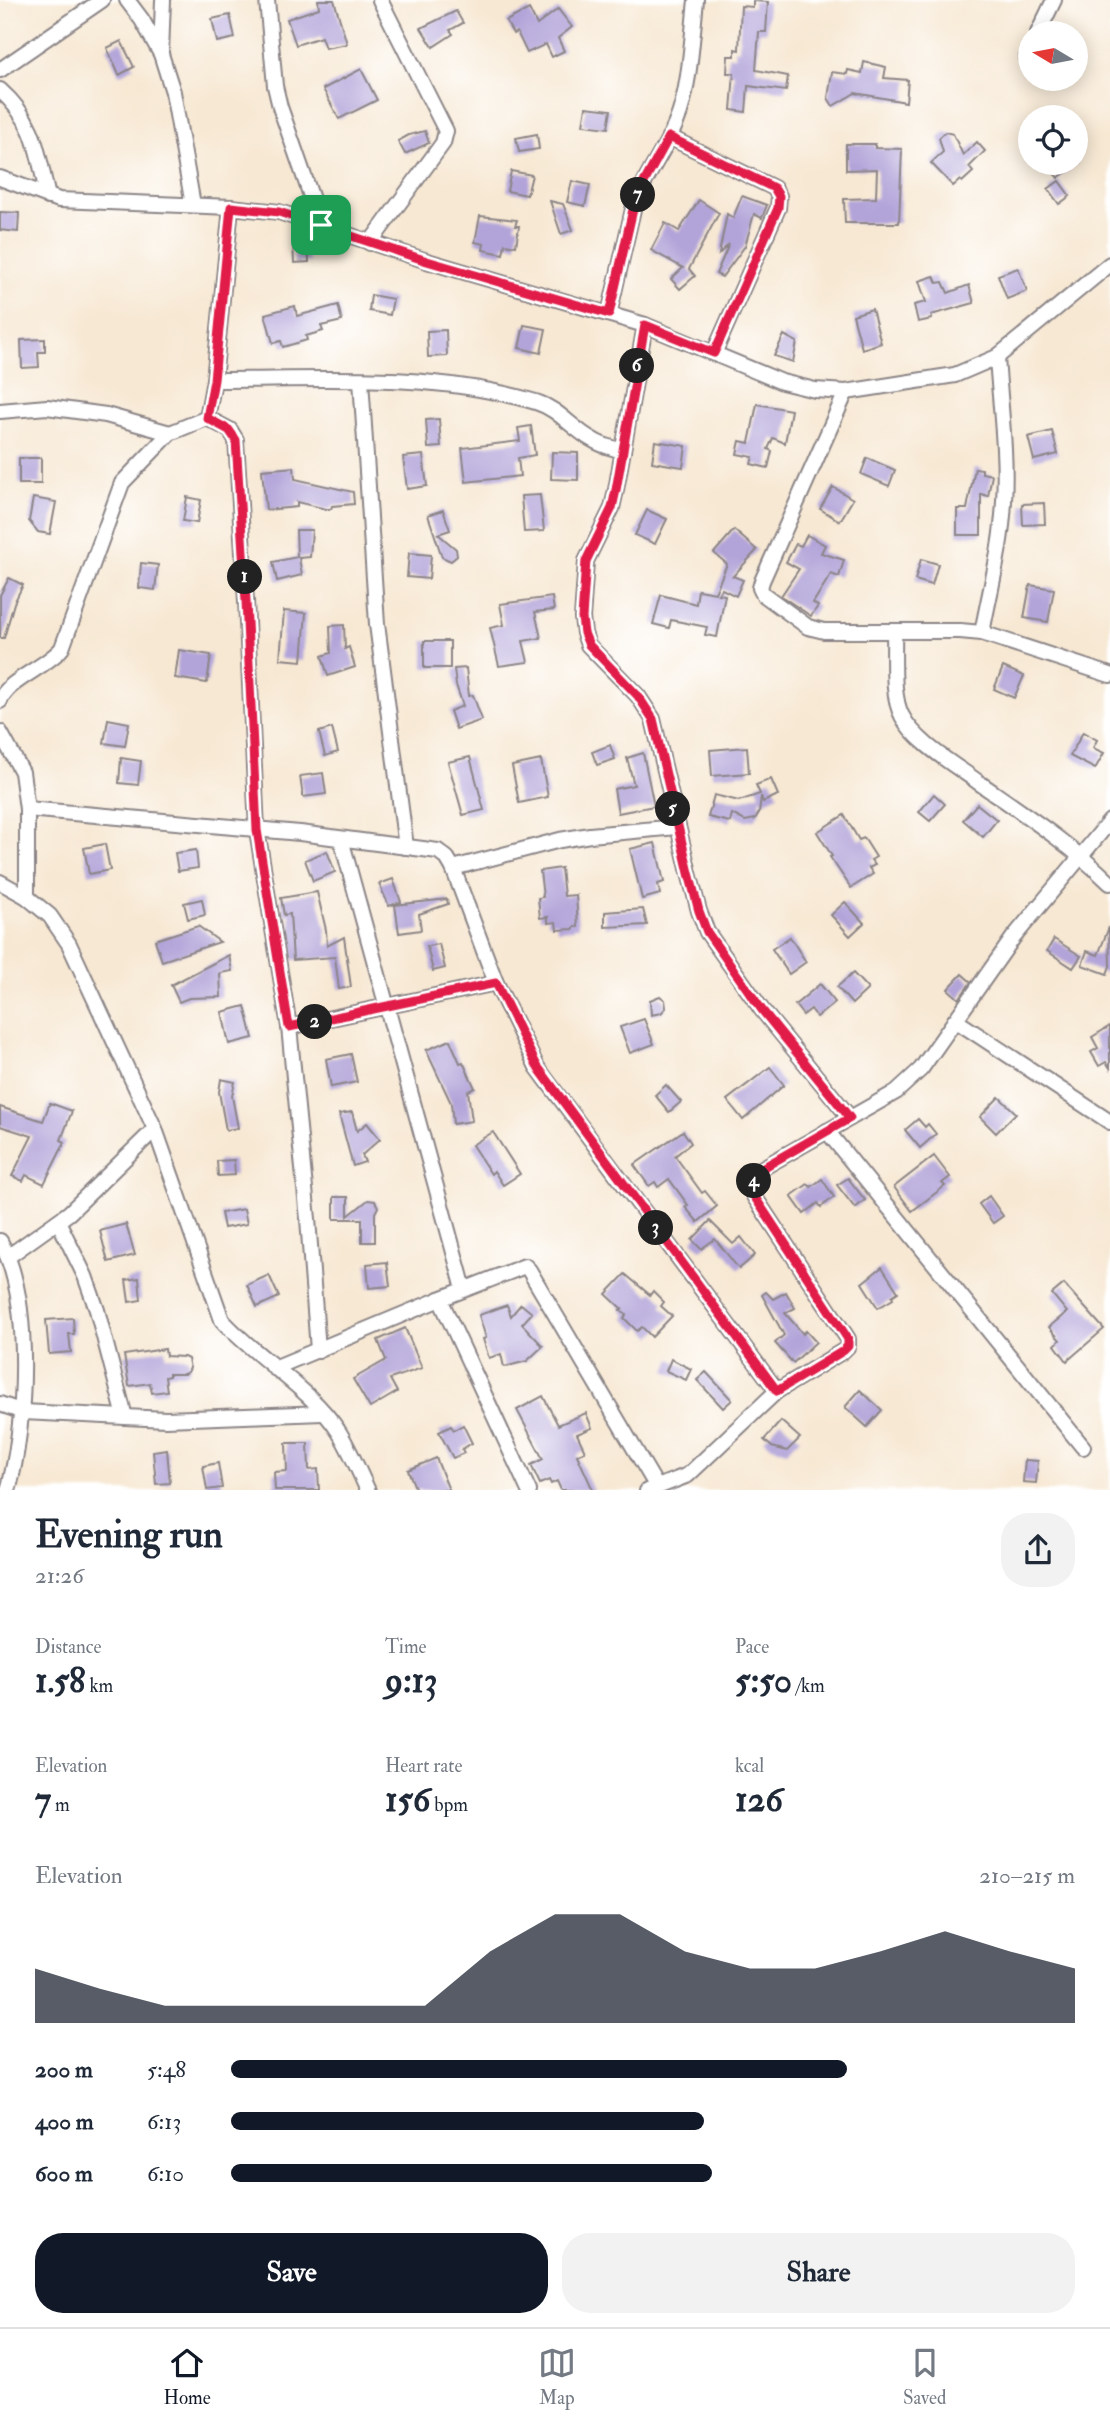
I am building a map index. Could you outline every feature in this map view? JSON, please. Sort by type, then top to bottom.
[{"type":"street","points":[[0,70],[103,0]]},
{"type":"street","points":[[127,0],[161,54],[173,92],[193,205]]},
{"type":"street","points":[[161,54],[163,0]]},
{"type":"street","points":[[267,0],[275,86],[280,107],[321,225]]},
{"type":"street","points":[[370,243],[443,143],[446,131],[380,0]]},
{"type":"street","points":[[609,314],[634,205],[676,123],[683,99],[696,0]]},
{"type":"street","points":[[1044,21],[1054,0]]},
{"type":"street","points":[[0,90],[19,109],[33,131],[48,197]]},
{"type":"street","points":[[669,137],[774,188],[779,196],[778,208],[714,353]]},
{"type":"street","points":[[0,178],[59,200],[231,207],[279,212],[370,243],[645,325],[782,382],[815,390],[846,392],[955,375],[996,357],[1110,264]]},
{"type":"street","points":[[207,418],[214,380],[231,207]]},
{"type":"street","points":[[645,325],[612,508],[586,561],[582,618],[589,645],[638,696],[653,719],[677,827],[707,932],[762,1010],[850,1118]]},
{"type":"street","points":[[982,633],[1001,534],[1004,501],[1004,454],[996,357]]},
{"type":"street","points":[[214,380],[453,383],[552,408],[595,442],[623,451]]},
{"type":"street","points":[[361,380],[377,624],[406,847]]},
{"type":"street","points":[[846,392],[762,581],[762,594],[808,627],[824,631],[982,633],[1110,675]]},
{"type":"street","points":[[0,411],[47,407],[106,415],[170,433]]},
{"type":"street","points":[[0,701],[1,696],[14,684],[53,659],[62,648],[122,483],[170,433],[207,418]]},
{"type":"street","points":[[207,418],[229,430],[236,440],[257,830],[289,1027],[318,1350]]},
{"type":"street","points":[[894,631],[897,694],[900,713],[909,728],[946,759],[1082,855],[1110,883]]},
{"type":"street","points":[[0,732],[22,772],[27,809],[27,897]]},
{"type":"street","points":[[27,809],[257,830],[438,851],[447,858],[453,868],[496,983],[537,1066],[777,1391]]},
{"type":"street","points":[[274,1368],[525,1266],[652,1489],[688,1475],[777,1391],[848,1346],[848,1339],[754,1196],[753,1184],[759,1170],[908,1083],[922,1069],[1013,938],[1110,821]]},
{"type":"street","points":[[453,868],[560,840],[677,827]]},
{"type":"street","points":[[341,839],[464,1289]]},
{"type":"street","points":[[1,884],[27,897],[50,916],[69,944],[155,1129],[222,1320],[238,1338],[323,1413],[339,1432],[368,1490]]},
{"type":"street","points":[[289,1027],[496,983]]},
{"type":"street","points":[[955,1020],[1110,1122]]},
{"type":"street","points":[[9,1256],[69,1213],[155,1129]]},
{"type":"street","points":[[827,1131],[1083,1447]]},
{"type":"street","points":[[58,1222],[85,1276],[97,1310],[125,1417]]},
{"type":"street","points":[[0,1241],[9,1256],[17,1290],[23,1376],[23,1412],[8,1490]]},
{"type":"street","points":[[440,1299],[529,1490]]},
{"type":"street","points":[[0,1404],[23,1412],[166,1419],[323,1413]]},
{"type":"building","points":[[318,0],[334,0],[347,44],[325,48],[321,37],[296,45],[287,19],[319,8]]},
{"type":"building","points":[[753,1],[768,2],[766,32],[759,32],[756,70],[788,76],[786,91],[748,86],[746,112],[731,110],[734,73],[727,73],[728,56],[735,56],[735,49],[739,50],[741,6],[753,7]]},
{"type":"building","points":[[529,9],[537,25],[558,9],[572,27],[558,38],[564,51],[552,57],[546,44],[527,53],[517,32],[513,34],[506,21]]},
{"type":"building","points":[[456,11],[463,23],[450,30],[453,34],[433,47],[421,28]]},
{"type":"building","points":[[230,15],[235,38],[217,42],[212,19]]},
{"type":"building","points":[[121,41],[134,67],[119,75],[107,48]]},
{"type":"building","points":[[864,62],[886,67],[884,78],[908,80],[906,102],[855,93],[833,106],[828,98],[832,72],[847,74],[848,70],[862,73]]},
{"type":"building","points":[[361,69],[377,100],[339,119],[323,89]]},
{"type":"building","points":[[586,107],[611,110],[608,128],[583,125]]},
{"type":"building","points":[[425,131],[429,143],[405,154],[398,141]]},
{"type":"building","points":[[945,132],[953,134],[963,155],[977,142],[985,151],[969,167],[973,172],[953,186],[931,163],[943,152],[939,138]]},
{"type":"building","points":[[537,134],[539,149],[519,152],[516,138]]},
{"type":"building","points":[[846,144],[875,144],[875,148],[902,149],[899,223],[845,223],[844,199],[876,198],[877,169],[846,170]]},
{"type":"building","points":[[511,171],[532,175],[527,195],[507,191]]},
{"type":"building","points":[[572,181],[590,185],[585,206],[567,202]]},
{"type":"building","points":[[1059,181],[1070,196],[1059,204],[1048,189]]},
{"type":"building","points":[[742,196],[767,205],[762,218],[754,214],[745,246],[722,277],[716,274],[729,244],[719,254],[727,214],[733,218]]},
{"type":"building","points":[[699,200],[719,213],[689,269],[695,276],[680,289],[671,279],[683,268],[651,250],[665,223],[679,231]]},
{"type":"building","points":[[550,201],[563,204],[573,230],[561,234]]},
{"type":"building","points":[[0,212],[19,213],[18,232],[0,230]]},
{"type":"building","points":[[480,216],[517,220],[515,226],[519,226],[516,246],[505,244],[503,254],[483,250],[484,244],[475,242]]},
{"type":"building","points":[[308,242],[309,262],[294,263],[293,243]]},
{"type":"building","points":[[1018,268],[1027,291],[1007,299],[998,275]]},
{"type":"building","points":[[934,276],[937,283],[943,282],[948,293],[969,285],[974,303],[931,315],[932,319],[918,322],[914,305],[926,302],[919,281]]},
{"type":"building","points":[[371,295],[393,299],[390,315],[369,311]]},
{"type":"building","points":[[338,305],[342,321],[321,326],[323,331],[306,336],[307,340],[283,347],[281,341],[273,343],[265,314],[295,306],[297,316]]},
{"type":"building","points":[[872,309],[881,343],[862,349],[853,315]]},
{"type":"building","points":[[524,325],[546,329],[541,353],[519,348]]},
{"type":"building","points":[[446,330],[447,356],[428,357],[427,331]]},
{"type":"building","points":[[784,335],[797,342],[793,362],[774,356]]},
{"type":"building","points":[[45,339],[45,352],[38,352],[39,367],[22,368],[21,340]]},
{"type":"building","points":[[757,404],[791,410],[785,443],[773,438],[768,449],[772,451],[768,468],[751,464],[753,457],[737,454],[740,441],[749,443]]},
{"type":"building","points":[[439,419],[441,447],[428,448],[426,420]]},
{"type":"building","points":[[531,426],[535,455],[518,458],[520,476],[466,482],[462,448],[520,441],[518,428]]},
{"type":"building","points":[[1052,431],[1058,454],[1034,460],[1028,437]]},
{"type":"building","points":[[655,441],[686,446],[683,467],[652,462]]},
{"type":"building","points":[[552,452],[578,453],[578,480],[551,479]]},
{"type":"building","points":[[423,455],[427,486],[407,489],[403,457]]},
{"type":"building","points":[[19,458],[41,458],[41,484],[19,484]]},
{"type":"building","points":[[867,458],[895,470],[889,486],[861,474]]},
{"type":"building","points":[[294,467],[295,479],[353,492],[354,504],[326,509],[297,502],[297,507],[266,510],[262,470]]},
{"type":"building","points":[[975,468],[992,475],[988,496],[981,494],[981,535],[957,535],[957,509],[967,509]]},
{"type":"building","points":[[833,487],[853,499],[840,521],[820,509]]},
{"type":"building","points":[[540,495],[544,531],[524,532],[521,496]]},
{"type":"building","points":[[187,497],[201,500],[197,523],[183,521]]},
{"type":"building","points":[[33,498],[56,502],[50,534],[38,532],[29,521]]},
{"type":"building","points":[[1044,503],[1045,524],[1023,525],[1022,504]]},
{"type":"building","points":[[443,510],[450,530],[438,534],[456,549],[457,556],[451,561],[442,557],[428,515]]},
{"type":"building","points":[[647,510],[667,519],[655,544],[635,535]]},
{"type":"building","points":[[296,530],[312,530],[310,557],[299,558],[302,575],[277,581],[273,562],[297,557]]},
{"type":"building","points":[[734,530],[757,550],[733,576],[743,580],[736,596],[722,589],[718,594],[725,595],[717,637],[705,635],[707,627],[671,620],[669,628],[653,624],[661,595],[696,604],[698,590],[715,593],[727,564],[714,553]]},
{"type":"building","points":[[807,535],[825,545],[821,553],[844,560],[839,577],[831,574],[813,603],[818,606],[811,616],[781,596],[799,569],[786,562],[796,544],[801,546]]},
{"type":"building","points":[[409,553],[431,555],[429,579],[407,577]]},
{"type":"building","points":[[921,559],[938,564],[932,585],[915,580]]},
{"type":"building","points":[[141,563],[158,565],[155,590],[139,588]]},
{"type":"building","points":[[9,578],[23,585],[14,603],[4,638],[0,638],[0,595]]},
{"type":"building","points":[[1030,585],[1054,589],[1048,622],[1024,618]]},
{"type":"building","points":[[552,597],[554,610],[535,612],[541,638],[523,641],[528,662],[499,666],[490,628],[504,625],[500,604]]},
{"type":"building","points":[[284,611],[306,613],[302,661],[280,659]]},
{"type":"building","points":[[344,625],[345,649],[349,647],[355,667],[328,676],[322,656],[331,653],[330,626]]},
{"type":"building","points":[[424,641],[450,641],[450,668],[424,668]]},
{"type":"building","points":[[179,650],[211,655],[207,683],[175,678]]},
{"type":"building","points":[[1003,667],[1024,676],[1014,698],[994,689]]},
{"type":"building","points":[[466,668],[469,696],[473,695],[482,720],[456,729],[450,711],[463,706],[454,669]]},
{"type":"building","points":[[108,719],[129,723],[125,746],[104,743]]},
{"type":"building","points":[[332,728],[338,752],[325,756],[319,732]]},
{"type":"building","points":[[1083,732],[1097,740],[1093,748],[1104,753],[1095,769],[1070,756]]},
{"type":"building","points":[[610,745],[615,759],[597,765],[592,752]]},
{"type":"building","points":[[747,747],[749,773],[712,776],[710,750]]},
{"type":"building","points":[[643,753],[654,806],[618,813],[614,789],[634,785],[627,758]]},
{"type":"building","points":[[470,757],[484,810],[463,815],[448,762]]},
{"type":"building","points":[[121,758],[141,761],[138,785],[119,783]]},
{"type":"building","points":[[541,760],[548,797],[519,803],[512,766]]},
{"type":"building","points":[[323,773],[326,794],[303,797],[300,776]]},
{"type":"building","points":[[771,779],[778,795],[763,802],[761,796],[759,813],[755,819],[745,821],[732,814],[730,822],[708,817],[714,795],[739,801],[760,794],[756,785]]},
{"type":"building","points":[[934,794],[945,804],[930,821],[919,812]]},
{"type":"building","points":[[977,804],[997,820],[983,837],[963,820]]},
{"type":"building","points":[[844,815],[859,840],[864,838],[876,857],[871,860],[875,865],[869,868],[873,874],[851,888],[817,832]]},
{"type":"building","points":[[655,843],[664,882],[658,884],[660,894],[642,899],[630,849]]},
{"type":"building","points":[[105,844],[110,870],[89,874],[84,848]]},
{"type":"building","points":[[196,850],[198,868],[178,871],[175,853]]},
{"type":"building","points":[[327,851],[335,872],[313,881],[305,860]]},
{"type":"building","points":[[561,868],[564,896],[576,895],[578,927],[574,929],[557,930],[556,922],[548,923],[548,917],[540,918],[538,898],[543,897],[540,871]]},
{"type":"building","points":[[393,879],[401,902],[389,906],[379,884]]},
{"type":"building","points":[[317,892],[327,946],[344,937],[351,987],[339,989],[335,957],[293,960],[290,914],[284,915],[281,898]]},
{"type":"building","points":[[202,899],[205,915],[188,919],[184,903]]},
{"type":"building","points":[[447,899],[448,904],[419,914],[421,930],[399,933],[395,905]]},
{"type":"building","points":[[845,902],[864,923],[850,936],[831,915]]},
{"type":"building","points":[[643,909],[647,925],[605,927],[605,912]]},
{"type":"building","points":[[198,926],[220,942],[162,961],[155,940]]},
{"type":"building","points":[[1109,927],[1110,966],[1107,974],[1082,965],[1087,951],[1098,955]]},
{"type":"building","points":[[790,937],[806,962],[789,974],[772,949]]},
{"type":"building","points":[[1054,939],[1081,956],[1073,968],[1047,951]]},
{"type":"building","points":[[439,944],[445,968],[433,971],[427,946]]},
{"type":"building","points":[[229,955],[232,971],[220,973],[221,997],[189,998],[179,1002],[171,985]]},
{"type":"building","points":[[853,973],[868,989],[852,1004],[837,987]]},
{"type":"building","points":[[962,974],[971,982],[959,999],[948,989]]},
{"type":"building","points":[[820,984],[835,1002],[817,1017],[811,1009],[803,1015],[795,1005]]},
{"type":"building","points":[[660,996],[665,1000],[666,1008],[661,1013],[651,1015],[650,1000]]},
{"type":"building","points":[[245,1006],[253,1038],[229,1044],[222,1012]]},
{"type":"building","points":[[644,1019],[654,1044],[630,1053],[620,1027]]},
{"type":"building","points":[[1110,1026],[1110,1068],[1106,1062],[1099,1066],[1091,1052],[1098,1048],[1092,1037]]},
{"type":"building","points":[[450,1040],[475,1088],[468,1091],[472,1121],[453,1124],[451,1103],[426,1050]]},
{"type":"building","points":[[351,1054],[357,1082],[331,1087],[326,1059]]},
{"type":"building","points":[[770,1067],[784,1085],[743,1120],[727,1100]]},
{"type":"building","points":[[221,1079],[235,1082],[232,1096],[238,1128],[226,1130],[219,1092]]},
{"type":"building","points":[[666,1085],[681,1102],[669,1112],[655,1095]]},
{"type":"building","points":[[999,1097],[1016,1113],[996,1133],[980,1117]]},
{"type":"building","points":[[50,1103],[72,1111],[61,1140],[65,1142],[44,1184],[26,1175],[23,1181],[12,1176],[32,1136],[0,1126],[0,1107],[43,1121]]},
{"type":"building","points":[[352,1112],[357,1131],[367,1123],[380,1139],[362,1155],[365,1162],[353,1166],[339,1114]]},
{"type":"building","points":[[918,1119],[925,1127],[928,1124],[936,1134],[920,1148],[905,1130]]},
{"type":"building","points":[[683,1131],[691,1143],[675,1156],[702,1193],[705,1191],[717,1206],[698,1222],[685,1207],[688,1205],[669,1179],[658,1187],[655,1182],[649,1186],[634,1165]]},
{"type":"building","points":[[493,1132],[520,1174],[503,1185],[494,1171],[491,1174],[472,1145]]},
{"type":"building","points":[[934,1156],[950,1177],[942,1183],[945,1186],[912,1211],[894,1187]]},
{"type":"building","points":[[234,1160],[235,1175],[218,1176],[217,1161]]},
{"type":"building","points":[[848,1178],[865,1200],[855,1208],[837,1185]]},
{"type":"building","points":[[822,1179],[834,1197],[821,1207],[818,1203],[804,1214],[791,1196],[808,1184],[811,1187]]},
{"type":"building","points":[[989,1196],[1003,1216],[993,1223],[979,1204]]},
{"type":"building","points":[[334,1197],[348,1197],[348,1216],[368,1200],[375,1201],[378,1207],[375,1213],[375,1242],[362,1242],[362,1219],[334,1219]]},
{"type":"building","points":[[244,1209],[247,1224],[224,1228],[221,1213]]},
{"type":"building","points":[[710,1221],[733,1244],[741,1237],[755,1255],[739,1269],[715,1239],[701,1249],[692,1240]]},
{"type":"building","points":[[126,1224],[135,1255],[108,1262],[100,1231]]},
{"type":"building","points":[[387,1262],[390,1286],[369,1288],[367,1264]]},
{"type":"building","points":[[882,1267],[898,1292],[892,1296],[893,1299],[878,1308],[862,1283]]},
{"type":"building","points":[[625,1274],[650,1295],[653,1291],[664,1302],[661,1306],[672,1316],[652,1337],[642,1327],[637,1331],[624,1318],[626,1315],[620,1310],[622,1309],[606,1294]]},
{"type":"building","points":[[269,1275],[279,1297],[257,1307],[247,1285]]},
{"type":"building","points":[[139,1278],[141,1300],[129,1302],[126,1280]]},
{"type":"building","points":[[1064,1284],[1104,1329],[1067,1361],[1055,1345],[1060,1340],[1049,1327],[1067,1312],[1052,1294]]},
{"type":"building","points":[[766,1292],[773,1299],[786,1292],[795,1308],[785,1313],[803,1334],[806,1331],[816,1342],[793,1363],[775,1343],[784,1335],[762,1295]]},
{"type":"building","points":[[521,1304],[532,1313],[522,1324],[543,1346],[527,1361],[504,1367],[501,1354],[489,1358],[479,1315],[507,1305],[511,1316]]},
{"type":"building","points":[[73,1318],[74,1334],[69,1334],[71,1352],[49,1354],[46,1320]]},
{"type":"building","points":[[405,1328],[422,1368],[390,1379],[397,1392],[370,1408],[353,1379],[386,1360],[378,1340]]},
{"type":"building","points":[[165,1349],[166,1356],[188,1359],[188,1372],[165,1377],[167,1391],[152,1393],[150,1383],[129,1386],[124,1355]]},
{"type":"building","points":[[671,1359],[691,1369],[686,1380],[666,1371]]},
{"type":"building","points":[[706,1372],[732,1400],[723,1408],[697,1380]]},
{"type":"building","points":[[860,1390],[882,1410],[867,1427],[845,1407]]},
{"type":"building","points":[[543,1396],[558,1425],[586,1413],[592,1428],[577,1434],[585,1451],[577,1455],[593,1490],[561,1490],[557,1481],[551,1484],[549,1480],[540,1484],[531,1465],[543,1459],[517,1410]]},
{"type":"building","points":[[781,1421],[800,1438],[787,1451],[772,1447],[764,1440]]},
{"type":"building","points":[[463,1425],[472,1443],[462,1449],[464,1453],[453,1458],[439,1432],[451,1426],[454,1430]]},
{"type":"building","points":[[286,1443],[308,1443],[309,1470],[318,1469],[319,1490],[275,1490],[274,1472],[287,1471]]},
{"type":"building","points":[[167,1449],[170,1483],[156,1484],[153,1451]]},
{"type":"building","points":[[436,1458],[449,1490],[416,1490],[408,1470]]},
{"type":"building","points":[[1025,1460],[1038,1461],[1036,1483],[1023,1482]]},
{"type":"building","points":[[218,1463],[222,1488],[207,1490],[203,1466]]},
{"type":"route","points":[[669,137],[774,188],[779,196],[778,208],[714,353],[645,325],[612,508],[586,561],[582,618],[589,645],[638,696],[653,719],[677,827],[707,932],[762,1010],[850,1118],[759,1170],[753,1184],[754,1196],[848,1339],[848,1346],[843,1351],[777,1391],[537,1066],[496,983],[289,1027],[257,830],[236,440],[229,430],[207,418],[214,380],[231,207],[279,212],[321,225],[427,261],[609,314],[634,205],[669,137]]}]
